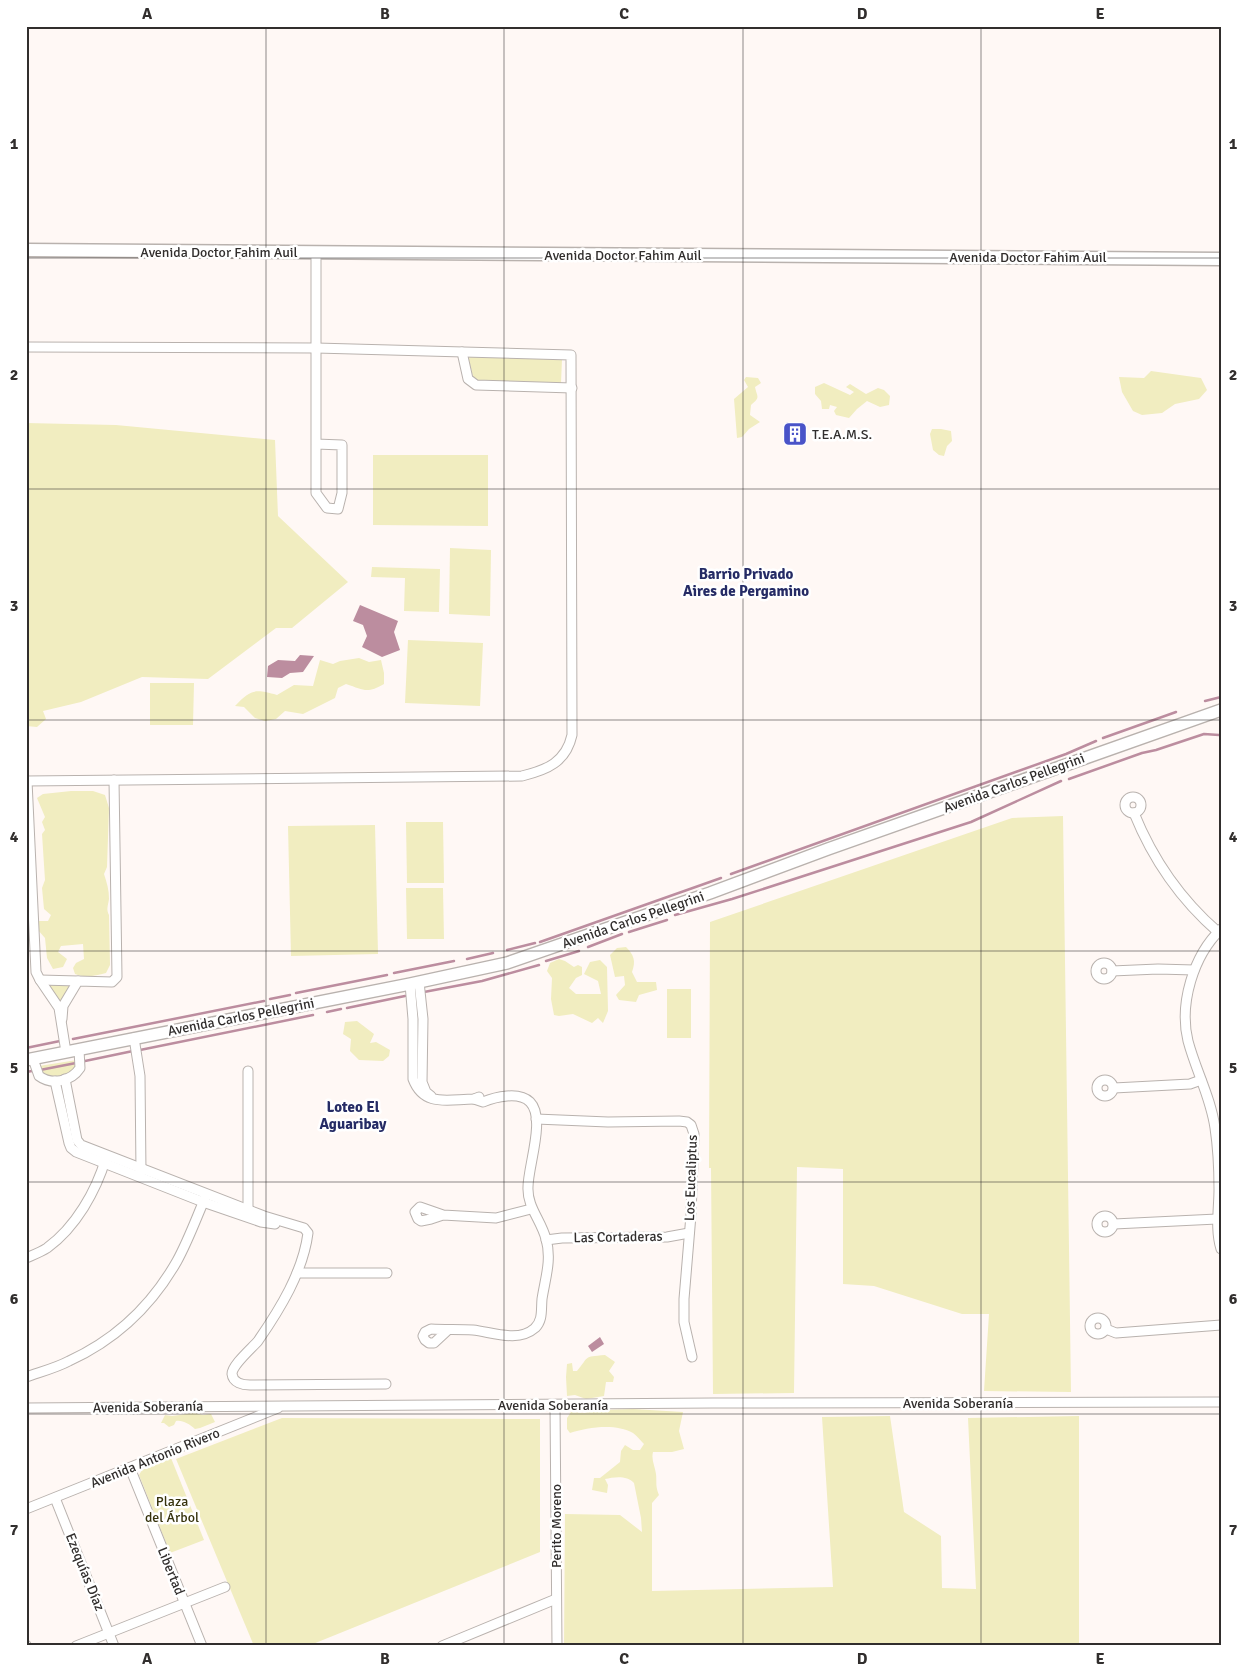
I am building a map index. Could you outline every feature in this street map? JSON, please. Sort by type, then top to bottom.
[{"type":"highway","name":"Avenida Doctor Fahim Auil","points":[[26,250],[1221,259]]},
{"type":"main road","name":"Avenida Carlos Pellegrini","points":[[29,1059],[507,963],[1220,713]]},
{"type":"street","points":[[316,253],[316,348],[316,444],[316,493],[327,508],[338,509],[342,493],[342,444],[316,444]]},
{"type":"street","points":[[26,347],[316,348],[572,355],[572,735],[570,746],[565,755],[537,773],[522,776],[27,781],[36,972],[59,1008],[66,1052]]},
{"type":"street","points":[[462,352],[468,379],[476,384],[572,388]]},
{"type":"street","points":[[40,980],[112,982],[117,977],[114,780]]},
{"type":"street","points":[[1134,813],[1144,838],[1171,881],[1190,905],[1219,931],[1202,952],[1194,970],[1188,996],[1186,1017],[1188,1040],[1215,1126],[1219,1189],[1217,1220],[1221,1249]]},
{"type":"street","points":[[1112,971],[1194,970]]},
{"type":"street","points":[[62,1019],[63,1006],[78,981]]},
{"type":"street","points":[[414,983],[413,1080],[417,1089],[426,1098],[435,1100],[474,1099],[483,1096],[492,1098],[519,1096],[531,1103],[535,1109],[536,1119],[536,1143],[528,1187],[528,1200],[531,1209],[538,1218],[546,1240],[549,1258],[541,1319],[533,1330],[526,1334],[514,1335],[472,1330],[448,1330]]},
{"type":"street","points":[[134,1038],[140,1076],[141,1177]]},
{"type":"street","points":[[29,1059],[38,1076],[48,1081],[55,1081],[65,1079],[77,1072],[80,1068],[79,1050]]},
{"type":"street","points":[[248,1071],[248,1209]]},
{"type":"street","points":[[65,1079],[77,1140],[81,1145],[141,1177],[205,1198],[248,1209],[304,1228],[308,1233],[306,1247],[297,1273],[282,1303],[255,1344],[234,1367],[232,1373],[234,1379],[243,1385],[386,1384]]},
{"type":"street","points":[[1114,1088],[1190,1084],[1201,1080]]},
{"type":"street","points":[[55,1081],[71,1148],[76,1152],[141,1167],[205,1198],[262,1222],[297,1226]]},
{"type":"street","name":"Los Eucaliptus","points":[[536,1119],[608,1122],[680,1121],[691,1125],[694,1134],[694,1152],[684,1322],[692,1357]]},
{"type":"street","points":[[26,1258],[47,1248],[62,1235],[79,1215],[91,1194],[105,1159]]},
{"type":"street","points":[[26,1377],[68,1362],[93,1349],[134,1317],[167,1278],[188,1240],[205,1198]]},
{"type":"street","points":[[443,1215],[496,1218],[531,1209]]},
{"type":"street","points":[[1114,1224],[1217,1220]]},
{"type":"street","name":"Las Cortaderas","points":[[546,1240],[562,1238],[668,1237],[689,1233]]},
{"type":"street","points":[[297,1273],[387,1273]]},
{"type":"street","points":[[1106,1329],[1116,1333],[1221,1325]]},
{"type":"street","name":"Avenida Soberanía","points":[[26,1408],[1221,1402]]},
{"type":"street","name":"Perito Moreno","points":[[555,1405],[557,1646]]},
{"type":"street","name":"Avenida Antonio Rivero","points":[[26,1509],[283,1406]]},
{"type":"street","name":"Libertad","points":[[130,1468],[202,1646]]},
{"type":"street","name":"Ezequías Díaz","points":[[55,1498],[114,1646]]},
{"type":"street","points":[[76,1646],[225,1588]]},
{"type":"street","points":[[442,1646],[556,1599]]},
{"type":"green space","points":[[468,356],[562,359],[561,383],[478,382],[473,377]]},
{"type":"green space","points":[[1151,371],[1201,378],[1207,390],[1199,399],[1175,404],[1162,413],[1142,415],[1133,411],[1122,392],[1119,377],[1144,378]]},
{"type":"green space","points":[[746,377],[758,378],[761,383],[755,387],[758,397],[751,405],[750,415],[760,422],[749,429],[742,437],[737,438],[734,399],[748,387],[744,380]]},
{"type":"green space","points":[[824,383],[850,395],[854,392],[846,387],[850,384],[866,394],[878,388],[884,390],[890,396],[889,405],[880,407],[867,401],[849,418],[836,415],[834,411],[837,407],[830,405],[829,409],[822,409],[821,401],[815,394],[815,387]]},
{"type":"green space","points":[[26,423],[116,425],[275,440],[278,516],[348,582],[292,628],[276,628],[208,679],[142,677],[81,702],[43,711],[46,719],[37,727],[26,726]]},
{"type":"green space","points":[[932,429],[951,431],[952,441],[947,446],[944,456],[939,455],[933,450],[930,434]]},
{"type":"green space","points":[[373,455],[488,455],[488,526],[373,525]]},
{"type":"green space","points":[[450,548],[491,550],[490,616],[449,614]]},
{"type":"green space","points":[[372,567],[440,569],[439,612],[404,611],[405,578],[371,577]]},
{"type":"green space","points":[[408,640],[483,643],[480,706],[405,703]]},
{"type":"green space","points":[[359,658],[369,662],[381,660],[384,684],[365,690],[346,684],[338,688],[335,698],[303,714],[285,711],[276,719],[265,721],[255,718],[244,707],[235,706],[250,693],[258,691],[277,695],[294,685],[313,686],[320,660],[333,664]]},
{"type":"green space","points":[[150,683],[194,683],[193,725],[150,725]]},
{"type":"green space","points":[[93,791],[105,795],[109,808],[107,867],[104,874],[109,896],[107,909],[109,915],[110,965],[106,973],[94,976],[75,974],[73,968],[76,963],[84,959],[83,944],[61,946],[58,952],[67,959],[63,967],[53,969],[47,958],[45,938],[38,930],[39,921],[48,921],[51,915],[44,909],[42,888],[45,880],[42,834],[45,830],[42,822],[45,817],[37,798],[43,794]]},
{"type":"green space","points":[[1063,816],[1071,1392],[984,1391],[989,1314],[962,1314],[874,1286],[843,1284],[843,1169],[797,1167],[794,1393],[713,1394],[711,1168],[709,1168],[710,922],[1012,818]]},
{"type":"green space","points":[[406,822],[443,822],[444,883],[407,883]]},
{"type":"green space","points":[[375,825],[378,954],[291,956],[288,826]]},
{"type":"green space","points":[[406,888],[443,888],[444,939],[407,939]]},
{"type":"green space","points":[[626,947],[634,958],[632,972],[637,982],[656,982],[657,990],[639,995],[636,1002],[619,1000],[616,995],[625,985],[624,976],[615,977],[610,955],[617,948]]},
{"type":"green space","points":[[559,959],[574,967],[578,965],[582,967],[582,975],[576,978],[569,988],[576,994],[601,994],[598,981],[584,974],[590,962],[600,960],[607,967],[608,1011],[603,1023],[598,1018],[592,1023],[573,1014],[554,1015],[551,999],[552,978],[547,971],[550,963]]},
{"type":"green space","points":[[47,985],[71,985],[60,1005]]},
{"type":"green space","points":[[667,989],[691,989],[691,1038],[667,1038]]},
{"type":"green space","points":[[357,1021],[374,1034],[370,1043],[376,1042],[390,1050],[389,1056],[383,1061],[359,1060],[350,1051],[351,1039],[343,1034],[345,1022]]},
{"type":"green space","points":[[77,1060],[75,1070],[60,1078],[42,1076],[39,1066]]},
{"type":"green space","points":[[605,1355],[615,1362],[609,1371],[614,1377],[613,1382],[606,1382],[604,1396],[586,1399],[575,1395],[567,1396],[567,1364],[572,1363],[573,1371],[577,1371],[587,1358]]},
{"type":"green space","points":[[633,1409],[683,1412],[679,1431],[684,1449],[672,1452],[653,1452],[659,1495],[652,1503],[652,1591],[833,1587],[822,1417],[890,1416],[904,1512],[941,1536],[942,1588],[976,1589],[968,1418],[1079,1416],[1079,1646],[564,1646],[565,1514],[620,1515],[642,1532],[634,1483],[631,1480],[620,1477],[605,1479],[608,1485],[607,1493],[592,1490],[594,1478],[600,1478],[620,1462],[621,1451],[625,1445],[633,1450],[640,1450],[644,1444],[633,1433],[619,1428],[593,1428],[570,1433],[567,1429],[567,1418],[571,1412],[584,1413],[602,1410]]},
{"type":"green space","points":[[211,1414],[215,1422],[195,1429],[181,1421],[176,1421],[174,1425],[169,1427],[161,1423],[165,1415]]},
{"type":"green space","points":[[282,1418],[540,1419],[540,1552],[308,1646],[254,1646],[176,1459]]},
{"type":"green space","name":"Plaza del Árbol","points":[[171,1458],[204,1540],[170,1553],[139,1475],[142,1470]]},
{"type":"shaded area","points":[[360,605],[398,621],[394,632],[400,650],[382,657],[362,647],[367,636],[363,625],[353,621]]},
{"type":"shaded area","points":[[300,655],[314,656],[303,672],[290,673],[282,678],[267,677],[268,666],[278,660],[295,661]]},
{"type":"shaded area","points":[[600,1337],[604,1344],[592,1352],[588,1346]]},
{"type":"waterway","points":[[1205,701],[1221,697]]},
{"type":"waterway","points":[[1103,738],[1176,712]]},
{"type":"waterway","points":[[1069,779],[1142,753],[1204,734],[1219,735]]},
{"type":"waterway","points":[[731,874],[1066,754],[1096,741]]},
{"type":"waterway","points":[[675,915],[732,899],[971,822],[1061,781]]},
{"type":"waterway","points":[[540,942],[721,878]]},
{"type":"waterway","points":[[629,932],[667,920]]},
{"type":"waterway","points":[[588,947],[622,934]]},
{"type":"waterway","points":[[507,950],[535,943]]},
{"type":"waterway","points":[[546,961],[579,951]]},
{"type":"waterway","points":[[467,959],[493,953]]},
{"type":"waterway","points":[[394,973],[454,961]]},
{"type":"waterway","points":[[424,992],[482,981],[539,965]]},
{"type":"waterway","points":[[296,993],[387,975]]},
{"type":"waterway","points":[[270,999],[290,995]]},
{"type":"waterway","points":[[347,1008],[405,996]]},
{"type":"waterway","points":[[73,1039],[264,1001]]},
{"type":"waterway","points":[[327,1012],[341,1009]]},
{"type":"waterway","points":[[140,1050],[313,1015]]},
{"type":"waterway","points":[[26,1048],[60,1041]]},
{"type":"waterway","points":[[85,1061],[133,1051]]},
{"type":"waterway","points":[[40,1070],[76,1063]]},
{"type":"waterway","points":[[26,1072],[32,1071]]},
{"type":"place","name":"T.E.A.M.S.","points":[[795,434]]},
{"type":"district","name":"Barrio Privado Aires de Pergamino","points":[[746,582]]},
{"type":"district","name":"Loteo El Aguaribay","points":[[353,1116]]}]
